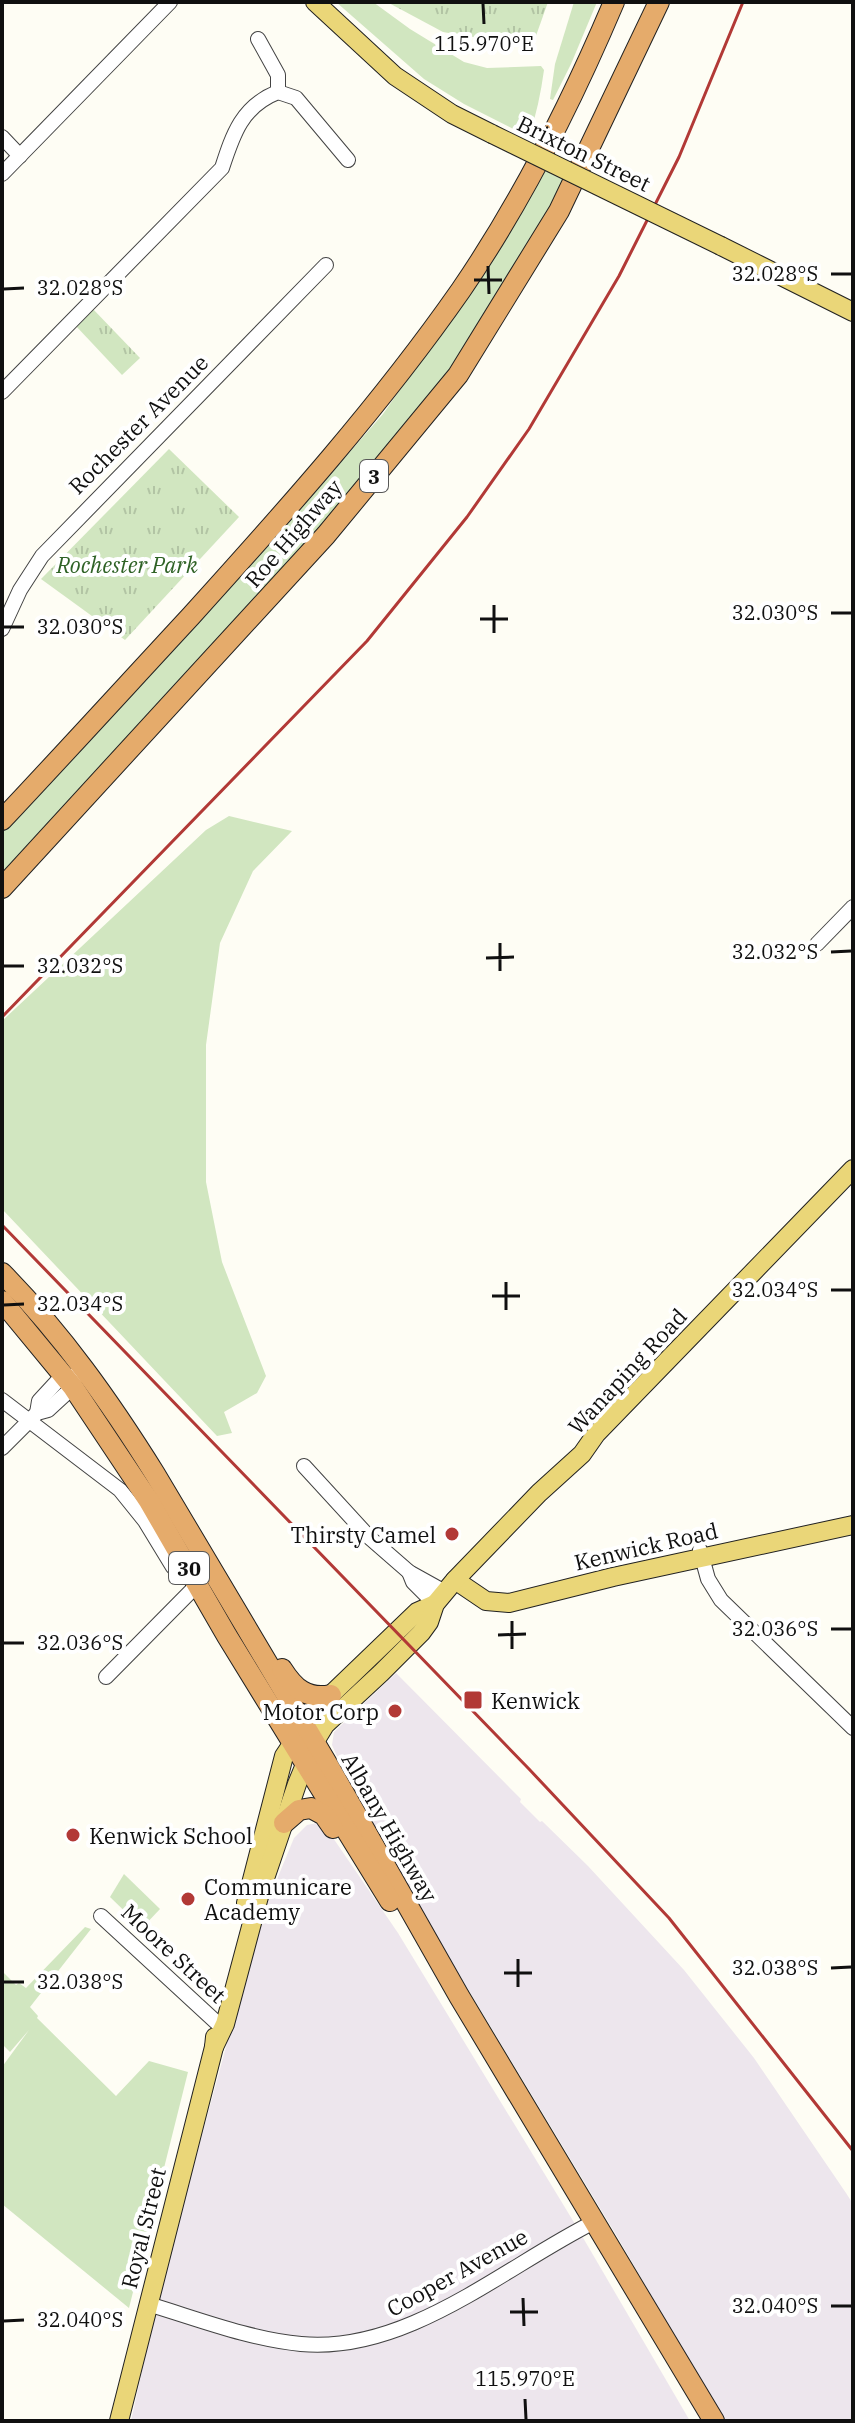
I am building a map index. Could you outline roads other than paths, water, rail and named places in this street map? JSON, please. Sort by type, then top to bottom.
[{"type":"highway","name":"Roe Highway","points":[[2,820],[299,497],[394,381],[462,288],[522,190],[576,88],[614,2]]},
{"type":"highway","name":"Roe Highway","points":[[2,888],[326,535],[458,375],[559,211],[659,2]]},
{"type":"highway","name":"Albany Highway","points":[[2,1273],[56,1333],[102,1393],[155,1474],[248,1632],[303,1737],[459,1996],[703,2421]]},
{"type":"highway","name":"Albany Highway","points":[[2,1301],[70,1380],[149,1501],[227,1636],[303,1737],[304,1763],[714,2421]]},
{"type":"highway","points":[[248,1632],[263,1640],[298,1689],[315,1697],[331,1695]]},
{"type":"highway","points":[[284,1823],[302,1809],[311,1808],[321,1813],[368,1880],[387,1896]]},
{"type":"main road","name":"Brixton Street","points":[[315,2],[405,83],[452,114],[853,312]]},
{"type":"main road","name":"Wanaping Road","points":[[303,1737],[314,1711],[417,1612],[449,1586],[539,1493],[582,1454],[596,1434],[853,1169]]},
{"type":"main road","name":"Kenwick Road","points":[[701,1554],[853,1516]]},
{"type":"main road","name":"Kenwick Road","points":[[449,1586],[503,1593],[853,1525]]},
{"type":"main road","name":"Wanaping Road","points":[[303,1737],[325,1725],[381,1673],[429,1622],[449,1586]]},
{"type":"main road","points":[[378,1651],[381,1673]]},
{"type":"main road","points":[[355,1672],[376,1670],[381,1673]]},
{"type":"main road","name":"Royal Street","points":[[119,2421],[214,2047],[216,2022],[277,1776],[284,1756],[303,1737]]},
{"type":"main road","name":"Royal Street","points":[[214,2047],[225,2024],[248,1935],[304,1763]]},
{"type":"street","points":[[2,174],[170,2]]},
{"type":"street","points":[[258,39],[278,75],[278,92]]},
{"type":"street","points":[[2,392],[222,168],[234,131],[241,120],[265,99],[278,92],[296,98],[348,160]]},
{"type":"street","points":[[2,137],[20,156]]},
{"type":"street","name":"Rochester Avenue","points":[[2,629],[36,562],[326,265]]},
{"type":"street","points":[[817,944],[853,907]]},
{"type":"street","points":[[56,1333],[70,1380]]},
{"type":"street","points":[[70,1380],[102,1393]]},
{"type":"street","points":[[2,1448],[33,1417],[48,1410],[70,1380]]},
{"type":"street","points":[[2,1400],[33,1417],[120,1490],[145,1521],[173,1567]]},
{"type":"street","points":[[304,1466],[370,1538],[409,1572],[413,1582],[449,1586]]},
{"type":"street","points":[[701,1554],[708,1579],[721,1600],[853,1728]]},
{"type":"street","points":[[106,1677],[198,1584]]},
{"type":"street","name":"Moore Street","points":[[101,1916],[216,2022]]},
{"type":"street","name":"Cooper Avenue","points":[[148,2304],[253,2336],[300,2344],[326,2345],[383,2337],[432,2315],[590,2224]]},
{"type":"railway","points":[[2,1017],[367,641],[467,517],[529,429],[619,276],[679,157],[743,2]]},
{"type":"railway","points":[[2,1225],[529,1769],[669,1918],[853,2151]]},
{"type":"place","name":"Thirsty Camel","points":[[452,1534]]},
{"type":"place","name":"Kenwick","points":[[473,1700]]},
{"type":"place","name":"Motor Corp","points":[[395,1711]]},
{"type":"place","name":"Kenwick School","points":[[73,1835]]},
{"type":"place","name":"Communicare Academy","points":[[188,1899]]},
{"type":"park label","name":"Rochester Park","points":[[127,564]]}]
